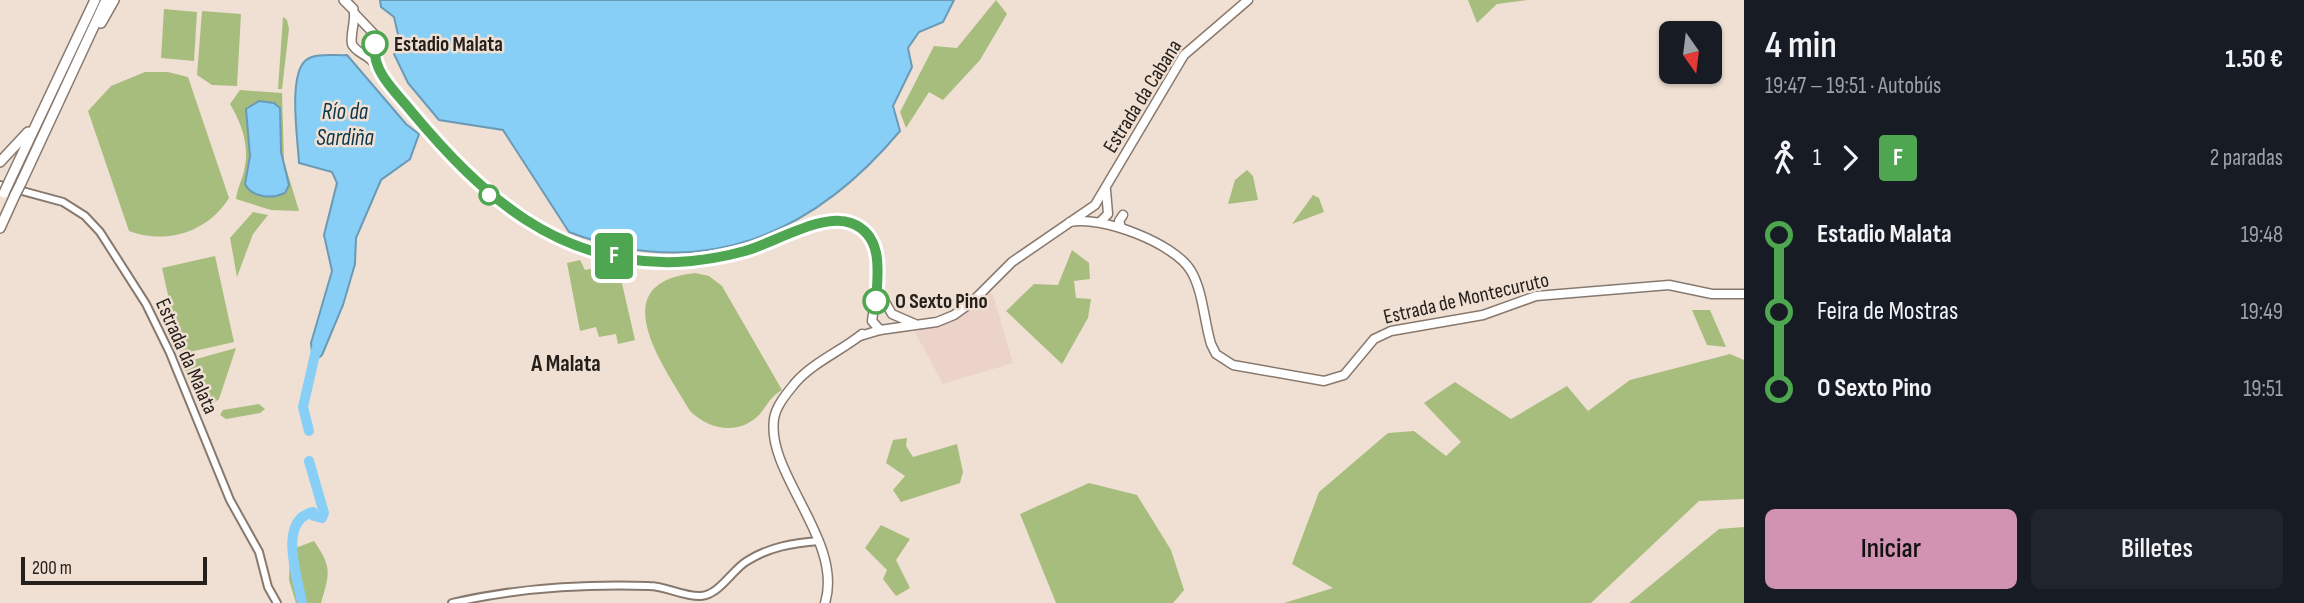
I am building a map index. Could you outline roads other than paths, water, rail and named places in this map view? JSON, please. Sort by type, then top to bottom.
[{"type":"highway","points":[[68,57],[90,0]]},
{"type":"highway","points":[[1,193],[10,180],[95,0]]},
{"type":"highway","points":[[0,228],[106,0]]},
{"type":"highway","points":[[81,54],[114,0]]},
{"type":"highway","points":[[0,162],[36,123]]},
{"type":"main road","name":"Estrada da Cabana","points":[[860,336],[883,329],[943,320],[964,309],[1012,262],[1094,206],[1184,54],[1248,0]]},
{"type":"main road","points":[[350,6],[367,29],[375,35],[375,65]]},
{"type":"main road","points":[[350,6],[354,34],[352,44],[364,52],[468,174],[508,209],[543,232],[609,255],[675,262],[744,251],[827,221],[843,220],[864,230],[872,242],[878,261],[873,317],[860,336],[802,376],[774,417],[777,446],[818,541],[828,573],[825,603]]},
{"type":"main road","points":[[354,34],[367,29]]},
{"type":"main road","points":[[364,52],[374,46]]},
{"type":"main road","points":[[1105,190],[1107,211]]},
{"type":"main road","points":[[1094,206],[1107,211],[1097,221],[1090,215],[1094,206]]},
{"type":"main road","name":"Estrada de Montecuruto","points":[[1107,211],[1124,229]]},
{"type":"main road","points":[[1123,215],[1119,221],[1124,229]]},
{"type":"main road","name":"Estrada da Cabana","points":[[1070,222],[1097,221]]},
{"type":"main road","name":"Estrada de Montecuruto","points":[[1097,221],[1124,229],[1168,249],[1191,271],[1216,354],[1246,368],[1324,381],[1344,375],[1374,339],[1391,331],[1483,315],[1536,296],[1669,285],[1712,294],[1744,294]]},
{"type":"main road","points":[[873,317],[883,329],[892,322],[877,284]]},
{"type":"main road","points":[[873,317],[889,312],[909,323],[922,324]]},
{"type":"street","name":"Estrada da Malata","points":[[1,193],[64,202],[79,211],[100,232],[146,304],[165,342],[230,500],[259,552],[268,587],[277,603]]},
{"type":"street","points":[[452,603],[547,587],[666,587],[700,596],[709,594],[734,570],[762,552],[793,543],[818,541]]},
{"type":"water","points":[[380,0],[954,0],[943,22],[919,32],[908,48],[912,67],[893,106],[900,131],[866,167],[830,198],[792,222],[752,240],[709,250],[665,252],[618,247],[569,232],[503,130],[439,120],[408,83],[394,54],[400,43],[394,17],[381,7]]},
{"type":"water","name":"Río da Sardiña","points":[[319,55],[347,55],[406,124],[419,134],[410,159],[381,180],[356,238],[355,264],[343,305],[322,355],[313,362],[311,343],[332,271],[324,235],[337,183],[332,172],[299,163],[295,95],[300,69],[305,61]]},
{"type":"water","points":[[259,101],[274,103],[280,108],[281,152],[289,185],[285,193],[274,196],[257,195],[245,184],[250,156],[246,109]]},
{"type":"waterway","name":"Río da Sardiña","points":[[309,431],[303,407],[316,350]]},
{"type":"waterway","name":"Río da Sardiña","points":[[302,603],[292,551],[293,538],[302,517],[313,512],[314,516],[322,518],[324,513],[309,461]]},
{"type":"place","name":"Estadio Malata","points":[[375,44]]},
{"type":"place","name":"O Sexto Pino","points":[[876,301]]},
{"type":"district","name":"A Malata","points":[[566,363]]}]
